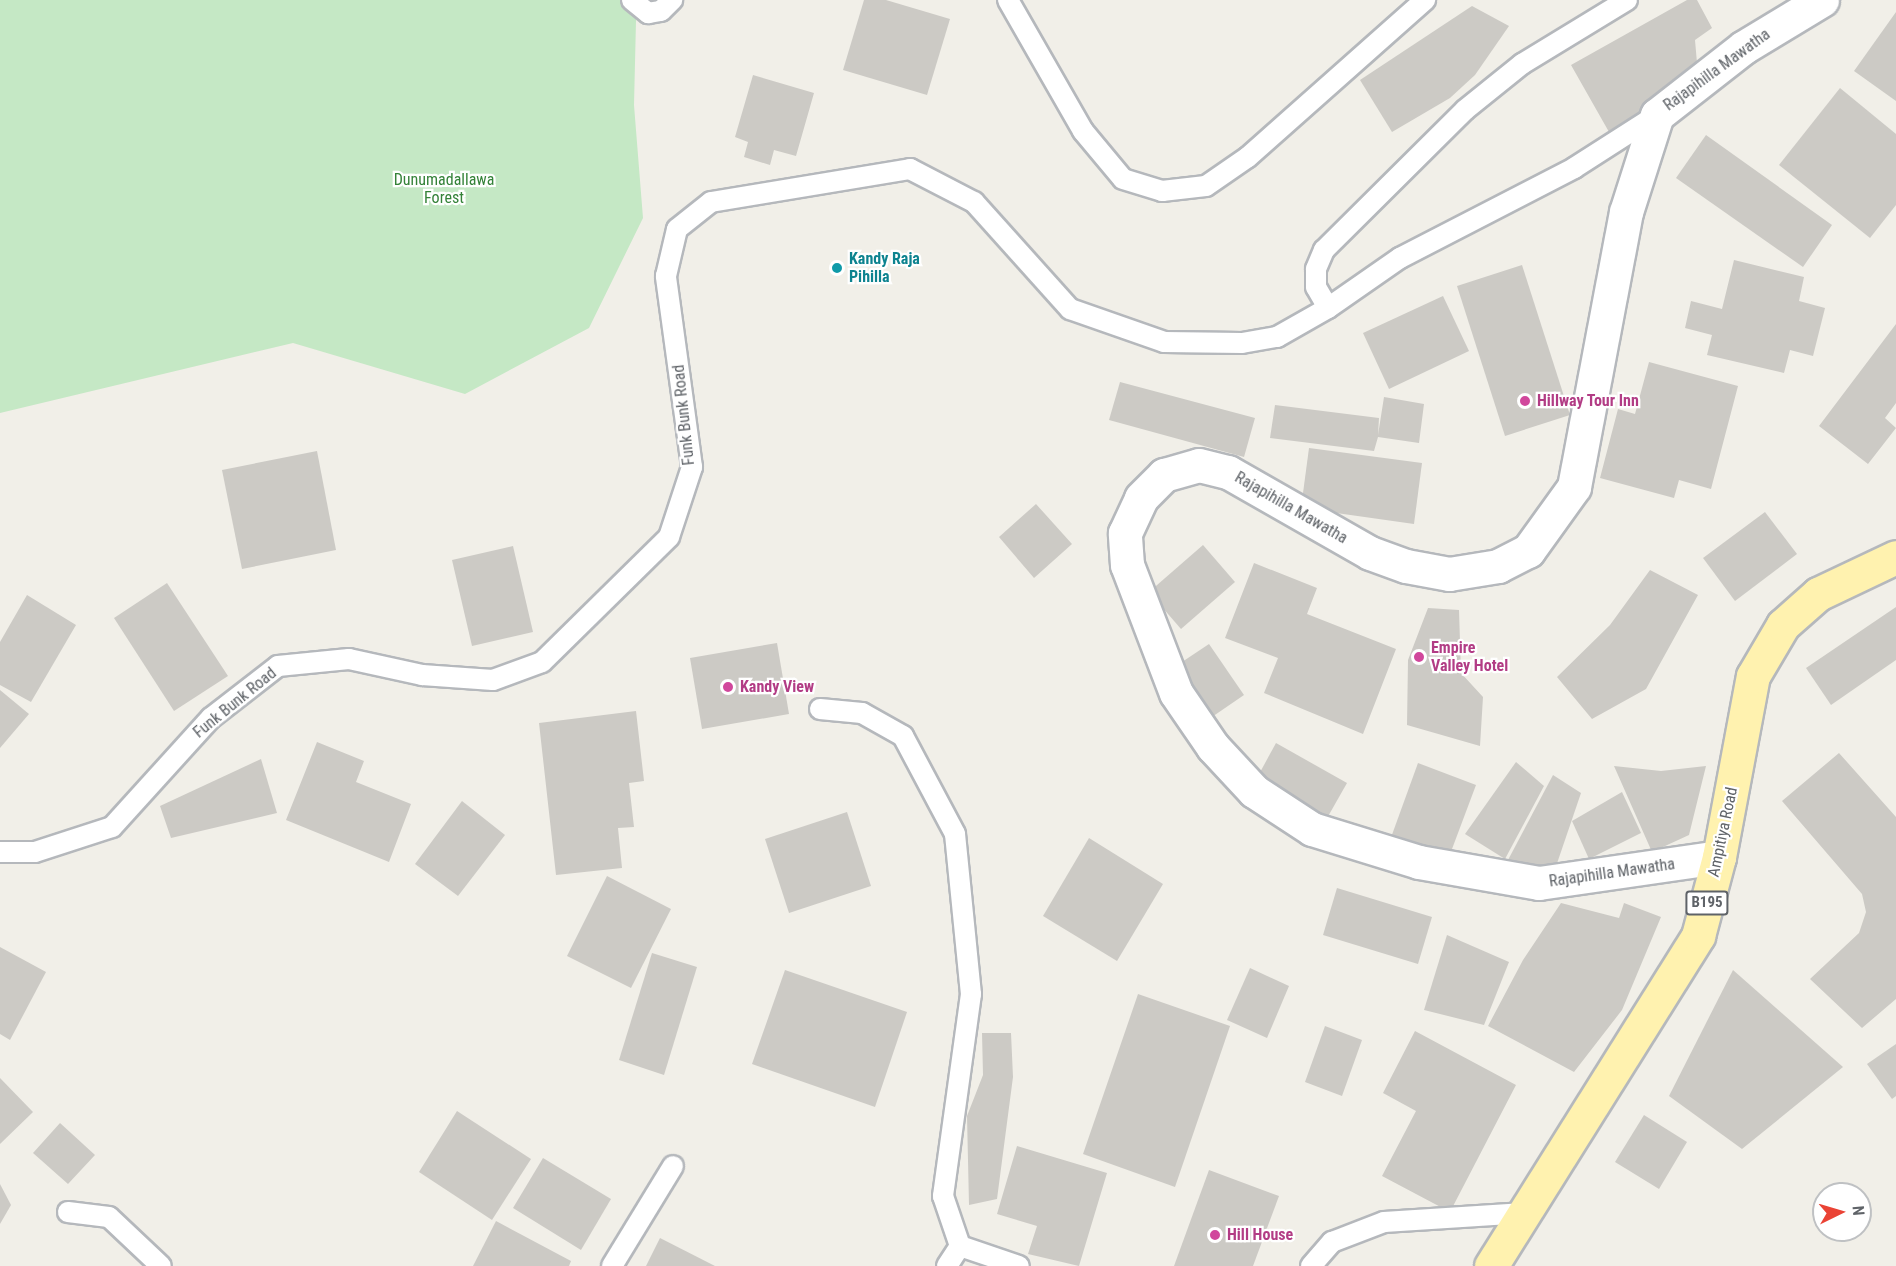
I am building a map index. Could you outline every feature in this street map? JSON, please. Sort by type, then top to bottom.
[{"type":"main road","name":"Ampitiya Road","points":[[1491,1266],[1698,936],[1719,857],[1753,676],[1783,625],[1818,594],[1896,557]]},
{"type":"street","name":"Rajapihilla Mawatha","points":[[1719,857],[1539,883],[1419,862],[1312,829],[1254,791],[1213,747],[1176,693],[1127,565],[1125,533],[1141,498],[1164,475],[1199,465],[1228,472],[1370,553],[1406,566],[1449,574],[1498,566],[1528,551],[1574,487],[1626,212],[1657,115],[1744,47],[1822,0]]},
{"type":"lane","points":[[632,0],[648,13],[661,11],[672,0]]},
{"type":"lane","points":[[1008,0],[1018,11],[1083,131],[1123,179],[1162,190],[1206,186],[1248,157],[1425,0]]},
{"type":"lane","points":[[1328,308],[1316,287],[1316,269],[1324,250],[1465,110],[1522,64],[1627,0]]},
{"type":"lane","name":"Funk Bunk Road","points":[[0,852],[35,852],[112,827],[212,718],[278,666],[350,659],[422,675],[493,680],[542,662],[669,537],[692,467],[666,276],[677,229],[711,202],[910,169],[974,202],[1070,309],[1164,342],[1242,344],[1277,337],[1328,308],[1400,258],[1574,168],[1657,115]]},
{"type":"lane","points":[[820,709],[862,713],[903,736],[954,834],[971,994],[943,1196],[960,1246]]},
{"type":"lane","points":[[612,1266],[673,1166]]},
{"type":"lane","points":[[68,1212],[109,1217],[161,1266]]},
{"type":"lane","points":[[1311,1266],[1332,1242],[1384,1222],[1525,1214]]},
{"type":"lane","points":[[947,1266],[960,1246]]},
{"type":"lane","points":[[960,1246],[1019,1266]]},
{"type":"green space","name":"Dunumadallawa Forest","points":[[0,0],[641,0],[636,21],[634,105],[643,218],[589,328],[465,394],[293,343],[0,413]]},
{"type":"building","points":[[864,0],[886,0],[950,19],[927,95],[843,70]]},
{"type":"building","points":[[1687,0],[1697,0],[1712,28],[1695,40],[1697,63],[1679,86],[1609,132],[1571,65]]},
{"type":"building","points":[[1472,6],[1509,26],[1475,75],[1450,98],[1392,132],[1360,80]]},
{"type":"building","points":[[1896,12],[1896,101],[1854,71]]},
{"type":"building","points":[[753,75],[814,93],[796,156],[774,150],[770,165],[744,157],[748,142],[735,137]]},
{"type":"building","points":[[1840,88],[1896,134],[1896,205],[1870,238],[1779,165]]},
{"type":"building","points":[[1706,135],[1832,225],[1803,267],[1676,178]]},
{"type":"building","points":[[1734,260],[1804,277],[1799,301],[1825,308],[1813,356],[1790,350],[1784,373],[1707,355],[1712,335],[1685,328],[1691,301],[1722,309]]},
{"type":"building","points":[[1522,265],[1570,415],[1505,436],[1457,286]]},
{"type":"building","points":[[1443,296],[1469,351],[1389,389],[1363,333]]},
{"type":"building","points":[[1896,324],[1896,403],[1885,418],[1896,428],[1868,464],[1819,426]]},
{"type":"building","points":[[1649,362],[1738,386],[1711,489],[1679,480],[1674,498],[1600,478],[1618,409],[1635,414]]},
{"type":"building","points":[[1120,382],[1255,418],[1244,457],[1109,420]]},
{"type":"building","points":[[1384,397],[1424,404],[1419,443],[1378,437],[1374,451],[1270,438],[1275,405],[1379,418],[1378,435]]},
{"type":"building","points":[[1309,448],[1422,463],[1414,524],[1301,508]]},
{"type":"building","points":[[317,451],[336,550],[242,569],[222,470]]},
{"type":"building","points":[[1036,504],[1072,544],[1034,578],[999,537]]},
{"type":"building","points":[[1765,512],[1797,554],[1735,601],[1703,558]]},
{"type":"building","points":[[1203,545],[1235,582],[1181,629],[1149,592]]},
{"type":"building","points":[[513,546],[533,632],[472,646],[452,560]]},
{"type":"building","points":[[1254,563],[1317,588],[1307,614],[1396,649],[1363,734],[1264,693],[1278,658],[1225,638]]},
{"type":"building","points":[[1650,570],[1698,595],[1646,689],[1592,719],[1557,677],[1610,625]]},
{"type":"building","points":[[167,583],[228,676],[174,711],[114,618]]},
{"type":"building","points":[[27,595],[76,625],[31,702],[0,685],[0,642]]},
{"type":"building","points":[[1896,607],[1896,660],[1831,705],[1806,668]]},
{"type":"building","points":[[1428,608],[1459,610],[1461,673],[1483,697],[1480,746],[1407,725],[1408,660]]},
{"type":"building","points":[[777,643],[789,714],[702,729],[690,658]]},
{"type":"building","points":[[1209,644],[1244,695],[1209,719],[1173,668]]},
{"type":"building","points":[[0,690],[29,714],[0,748]]},
{"type":"building","points":[[636,711],[644,781],[629,783],[634,827],[618,828],[622,868],[556,875],[539,723]]},
{"type":"building","points":[[317,742],[364,761],[356,782],[411,804],[389,862],[286,820]]},
{"type":"building","points":[[1276,743],[1347,783],[1322,827],[1252,787]]},
{"type":"building","points":[[1839,753],[1896,817],[1896,999],[1862,1028],[1810,979],[1859,933],[1866,912],[1862,894],[1782,801]]},
{"type":"building","points":[[261,759],[277,813],[171,838],[160,806]]},
{"type":"building","points":[[1516,762],[1544,786],[1505,859],[1465,834]]},
{"type":"building","points":[[1418,763],[1476,785],[1446,865],[1389,843]]},
{"type":"building","points":[[1614,766],[1661,771],[1706,766],[1689,835],[1652,852]]},
{"type":"building","points":[[1553,775],[1581,793],[1551,881],[1508,860]]},
{"type":"building","points":[[1622,792],[1641,833],[1589,859],[1572,821]]},
{"type":"building","points":[[462,801],[505,835],[458,896],[415,864]]},
{"type":"building","points":[[847,812],[871,886],[789,913],[765,839]]},
{"type":"building","points":[[1089,838],[1163,884],[1117,961],[1043,916]]},
{"type":"building","points":[[607,876],[671,909],[631,988],[567,956]]},
{"type":"building","points":[[1337,888],[1432,917],[1418,964],[1323,935]]},
{"type":"building","points":[[1561,903],[1619,918],[1624,903],[1661,917],[1622,1010],[1574,1072],[1488,1026],[1523,960]]},
{"type":"building","points":[[1447,935],[1509,962],[1484,1025],[1424,1010]]},
{"type":"building","points":[[0,947],[46,972],[10,1040],[0,1034]]},
{"type":"building","points":[[652,953],[697,967],[664,1075],[619,1060]]},
{"type":"building","points":[[1250,968],[1289,986],[1267,1038],[1227,1020]]},
{"type":"building","points":[[785,970],[907,1012],[875,1107],[752,1064]]},
{"type":"building","points":[[1733,970],[1843,1067],[1742,1149],[1669,1096]]},
{"type":"building","points":[[1138,994],[1230,1026],[1175,1187],[1083,1154]]},
{"type":"building","points":[[1325,1026],[1362,1040],[1342,1096],[1305,1082]]},
{"type":"building","points":[[1415,1031],[1516,1085],[1450,1212],[1382,1176],[1416,1111],[1383,1093]]},
{"type":"building","points":[[982,1033],[1011,1033],[1013,1077],[997,1199],[969,1205],[967,1116],[983,1075]]},
{"type":"building","points":[[1896,1044],[1896,1096],[1892,1099],[1867,1064]]},
{"type":"building","points":[[0,1078],[33,1112],[0,1144]]},
{"type":"building","points":[[457,1111],[531,1159],[492,1220],[419,1172]]},
{"type":"building","points":[[1644,1115],[1687,1142],[1659,1189],[1615,1162]]},
{"type":"building","points":[[60,1123],[95,1155],[68,1184],[33,1153]]},
{"type":"building","points":[[1017,1146],[1107,1173],[1079,1266],[1028,1254],[1037,1226],[997,1214]]},
{"type":"building","points":[[543,1158],[611,1199],[581,1250],[513,1208]]},
{"type":"building","points":[[1209,1170],[1279,1196],[1253,1266],[1174,1266]]},
{"type":"building","points":[[0,1184],[11,1205],[0,1224]]},
{"type":"building","points":[[496,1221],[571,1261],[569,1266],[473,1266]]},
{"type":"building","points":[[660,1238],[715,1266],[646,1266]]},
{"type":"place","name":"Kandy Raja Pihilla","points":[[837,268]]},
{"type":"place","name":"Hillway Tour Inn","points":[[1525,401]]},
{"type":"place","name":"Empire Valley Hotel","points":[[1419,657]]},
{"type":"place","name":"Kandy View","points":[[728,687]]},
{"type":"place","name":"Hill House","points":[[1215,1235]]}]
